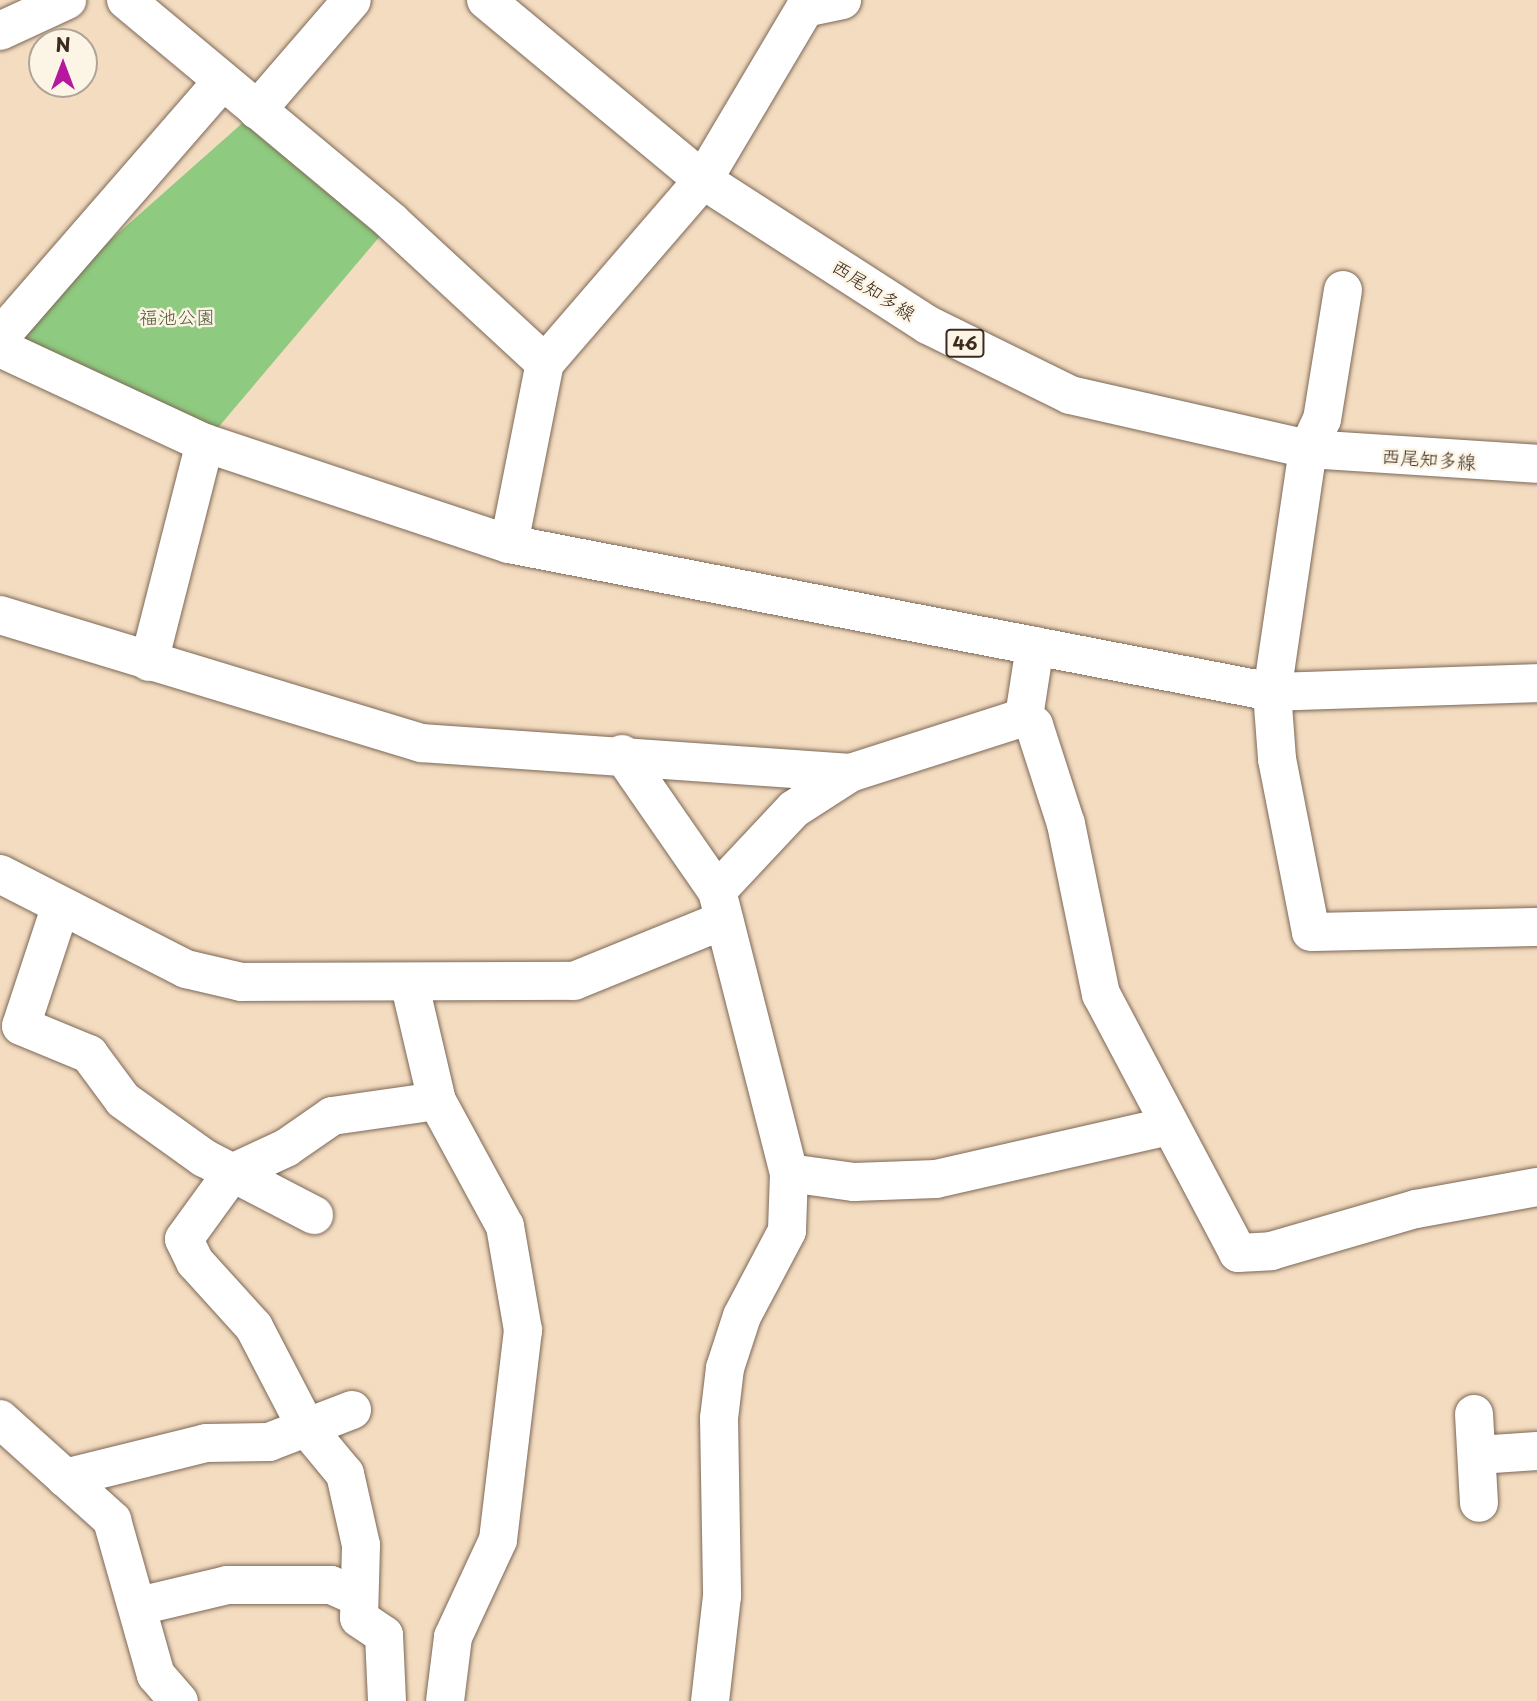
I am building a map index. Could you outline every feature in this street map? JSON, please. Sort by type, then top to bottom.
[{"type":"street","points":[[0,31],[67,0]]},
{"type":"street","points":[[126,0],[221,83],[392,222],[545,363]]},
{"type":"street","points":[[257,110],[352,0]]},
{"type":"street","name":"西尾知多線","points":[[486,0],[928,325],[1070,395],[1308,449],[1537,464]]},
{"type":"street","points":[[509,544],[545,363],[712,167],[805,8],[842,0]]},
{"type":"street","points":[[221,83],[2,350],[205,443],[509,544],[1272,692],[1537,683]]},
{"type":"street","points":[[1343,290],[1322,419],[1308,449],[1272,692],[1277,759],[1311,932],[1537,927]]},
{"type":"street","points":[[149,662],[205,443]]},
{"type":"street","points":[[0,615],[422,743],[622,754],[850,773]]},
{"type":"street","points":[[1024,717],[1035,646]]},
{"type":"street","points":[[0,874],[60,908],[186,969],[242,982],[574,981],[721,906],[794,809],[850,773],[1024,717]]},
{"type":"street","points":[[1024,717],[1034,725],[1066,824],[1101,994],[1238,1253],[1271,1251],[1416,1209],[1537,1187]]},
{"type":"street","points":[[622,754],[721,906],[789,1172],[787,1231],[742,1316],[725,1368],[719,1418],[722,1596],[710,1701]]},
{"type":"street","points":[[60,908],[21,1026],[89,1054],[123,1100],[232,1172],[314,1215]]},
{"type":"street","points":[[409,982],[437,1101],[505,1226],[523,1330],[498,1540],[453,1637],[445,1701]]},
{"type":"street","points":[[387,1701],[384,1635],[359,1618],[356,1596],[361,1545],[352,1496],[334,1456],[306,1427],[254,1327],[185,1248],[184,1239],[232,1172],[286,1148],[332,1116],[437,1101]]},
{"type":"street","points":[[789,1172],[854,1182],[936,1180],[1170,1126]]},
{"type":"street","points":[[65,1478],[205,1443],[269,1442],[352,1410]]},
{"type":"street","points":[[1474,1414],[1479,1503]]},
{"type":"street","points":[[0,1419],[112,1520],[139,1606],[156,1675],[179,1701]]},
{"type":"street","points":[[1478,1455],[1537,1451]]},
{"type":"street","points":[[139,1606],[227,1585],[331,1585],[356,1596]]},
{"type":"green space","name":"福池公園","points":[[257,110],[392,222],[205,443],[0,338]]}]
